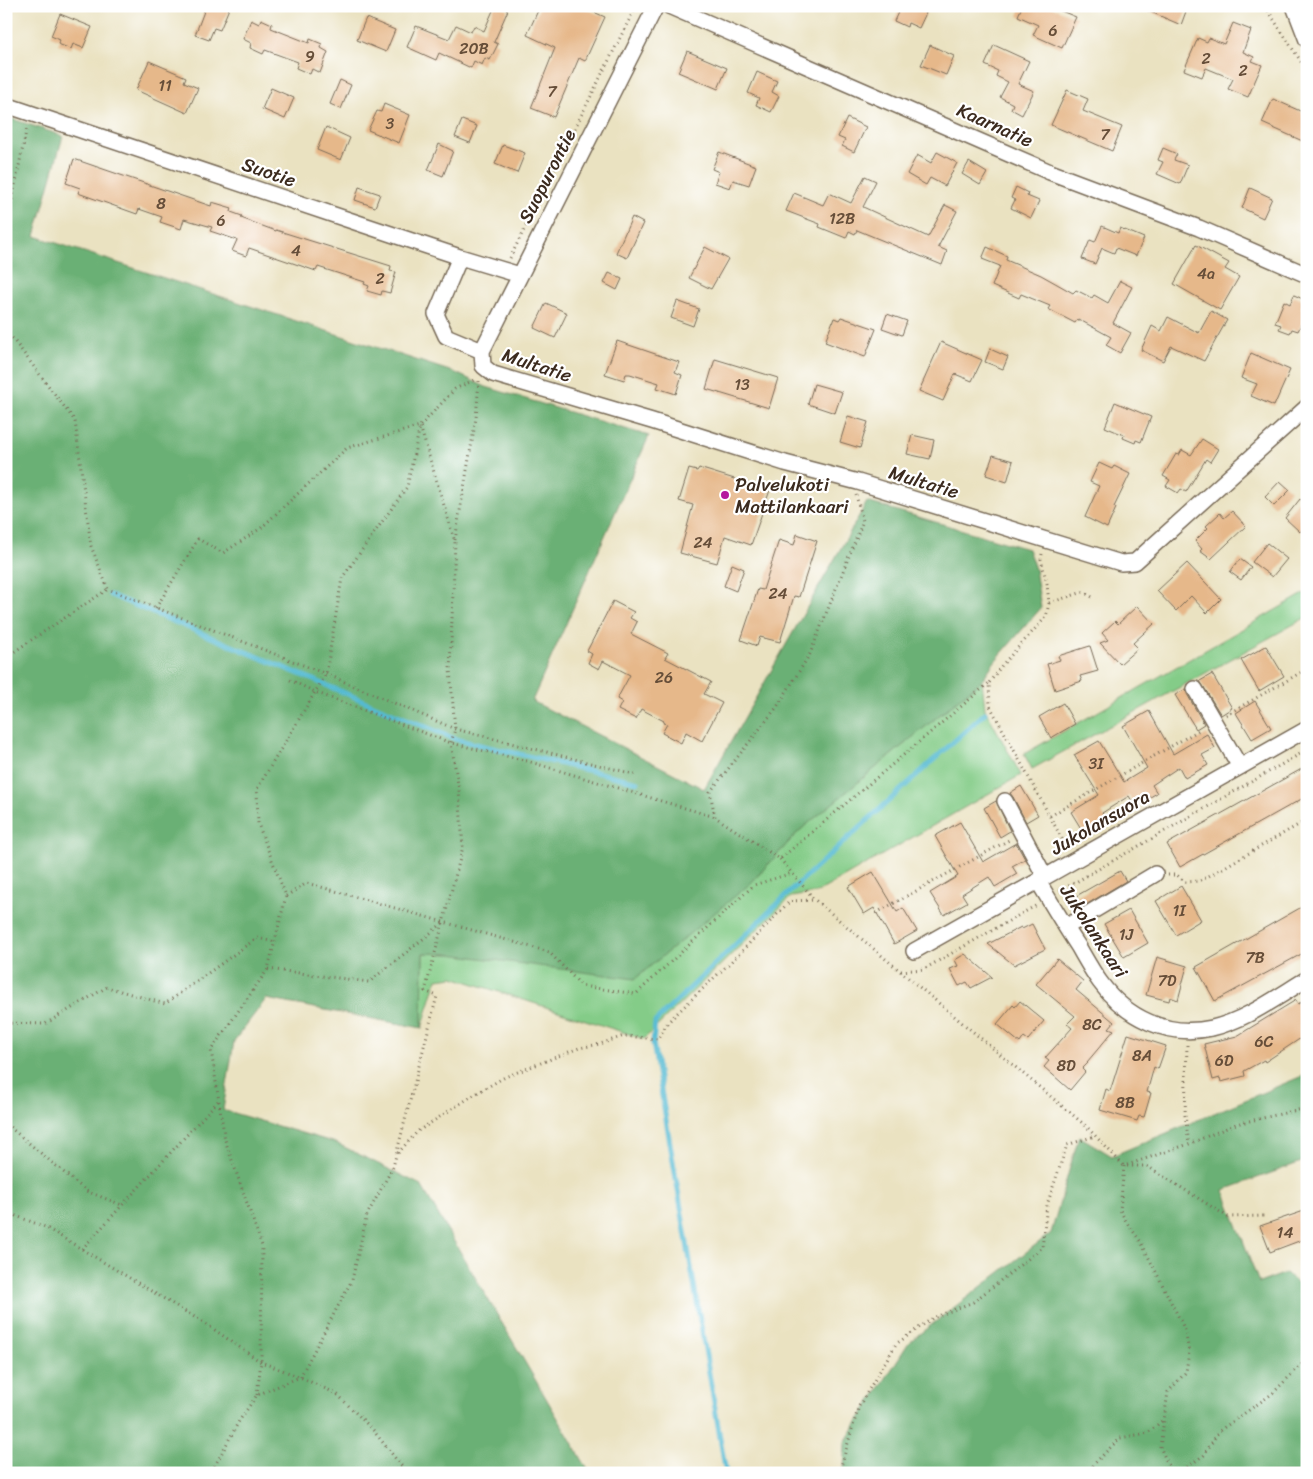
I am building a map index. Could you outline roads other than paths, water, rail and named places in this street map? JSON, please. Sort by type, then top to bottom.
[{"type":"street","name":"Suopurontie","points":[[482,358],[520,275],[656,6]]},
{"type":"street","name":"Kaarnatie","points":[[670,6],[1050,172],[1199,228],[1307,275]]},
{"type":"street","points":[[1298,7],[1307,40]]},
{"type":"street","name":"Suotie","points":[[6,105],[460,257],[520,275]]},
{"type":"street","name":"Multatie","points":[[460,257],[436,314],[446,336],[482,358],[493,374],[1121,563],[1135,562],[1307,407]]},
{"type":"street","points":[[1195,688],[1240,767]]},
{"type":"street","name":"Jukolansuora","points":[[914,951],[1307,729]]},
{"type":"street","name":"Jukolankaari","points":[[1005,801],[1022,833],[1048,898],[1100,983],[1120,1004],[1140,1019],[1163,1027],[1187,1032],[1213,1028],[1241,1018],[1307,979]]},
{"type":"street","points":[[1066,927],[1155,874]]},
{"type":"waterway","points":[[110,595],[455,739],[638,782]]},
{"type":"waterway","points":[[726,1473],[653,1043],[655,1022],[800,882],[985,713]]},
{"type":"place","name":"Palvelukoti Mattilankaari","points":[[725,495]]}]
